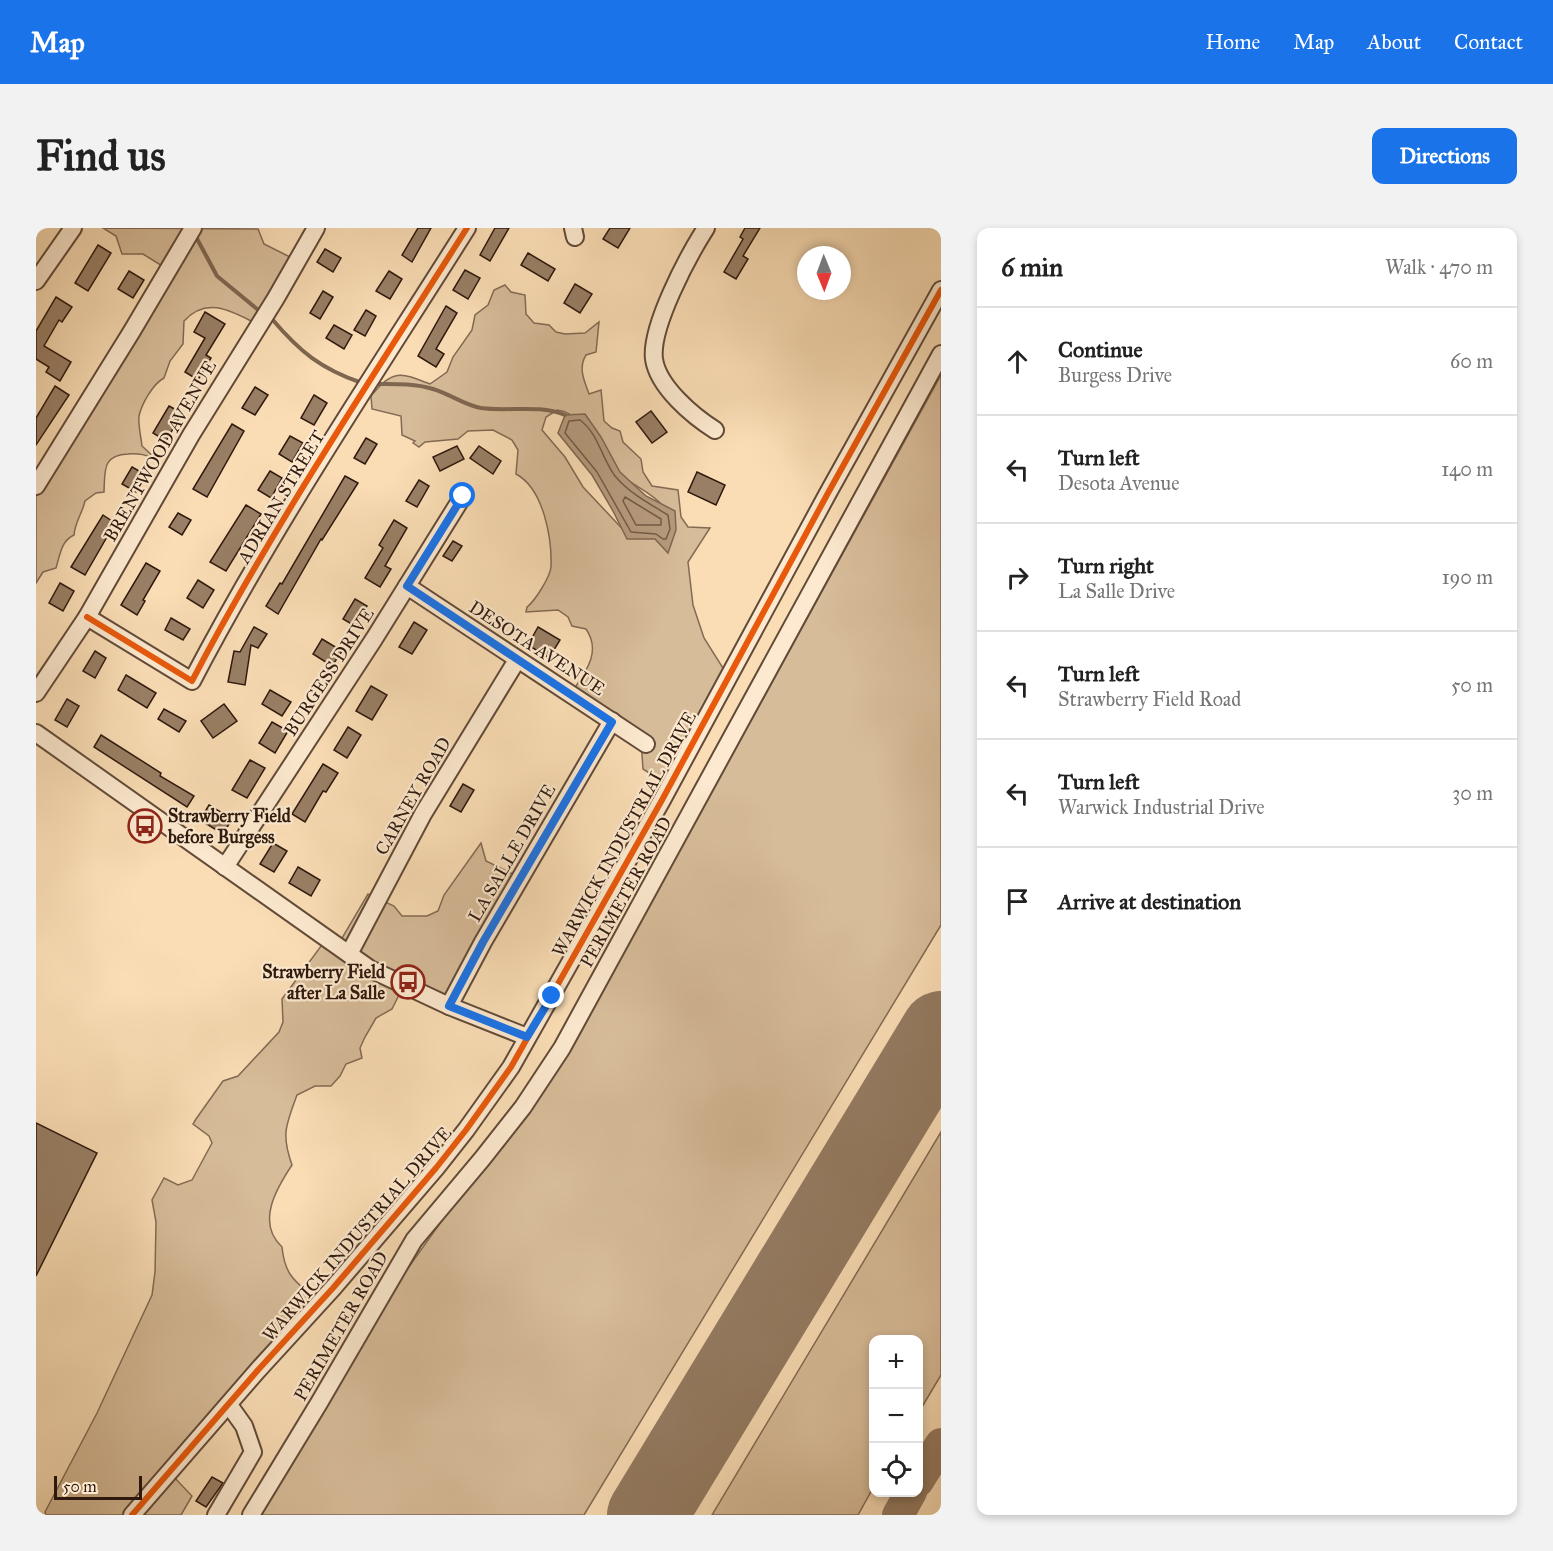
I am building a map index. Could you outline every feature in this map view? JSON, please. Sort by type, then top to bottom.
[{"type":"street","points":[[36,280],[73,228]]},
{"type":"street","points":[[36,486],[132,332],[193,228]]},
{"type":"street","name":"BRENTWOOD AVENUE","points":[[36,693],[87,617],[190,435],[276,298],[316,228]]},
{"type":"street","name":"ADRIAN STREET","points":[[87,617],[192,681],[218,631],[311,476],[466,228]]},
{"type":"street","points":[[706,228],[679,275],[667,302],[655,342],[654,360],[658,372],[686,409],[715,430]]},
{"type":"street","name":"WARWICK INDUSTRIAL DRIVE","points":[[132,1515],[436,1168],[500,1083],[651,820],[941,290]]},
{"type":"street","name":"PERIMETER ROAD","points":[[251,1515],[414,1240],[523,1107],[562,1048],[622,942],[941,354]]},
{"type":"street","name":"BURGESS DRIVE","points":[[225,867],[463,496]]},
{"type":"street","name":"DESOTA AVENUE","points":[[407,586],[646,744]]},
{"type":"street","name":"CARNEY ROAD","points":[[349,954],[423,814],[517,660]]},
{"type":"street","name":"LA SALLE DRIVE","points":[[449,1006],[494,923],[612,722]]},
{"type":"street","points":[[36,733],[349,954],[388,978],[449,1006],[527,1037]]},
{"type":"street","points":[[216,1515],[253,1452],[244,1426],[229,1404]]},
{"type":"shaded area","points":[[103,228],[258,229],[264,244],[294,259],[257,324],[219,308],[201,309],[184,321],[183,344],[170,361],[164,378],[148,394],[139,416],[142,446],[156,459],[132,454],[113,457],[109,461],[105,471],[104,492],[96,493],[85,501],[74,535],[66,541],[56,568],[43,572],[36,583],[36,486],[164,267],[143,254],[122,254],[116,236]]},
{"type":"shaded area","points":[[505,285],[511,292],[525,295],[526,314],[534,323],[549,325],[556,332],[585,333],[599,322],[596,352],[586,355],[582,365],[589,394],[601,390],[604,421],[620,431],[623,442],[641,459],[643,472],[652,486],[678,490],[681,517],[688,527],[710,528],[688,562],[693,605],[704,638],[728,676],[668,785],[643,769],[641,740],[572,692],[586,670],[592,654],[591,638],[586,629],[572,626],[568,617],[558,610],[526,612],[527,607],[548,577],[551,567],[550,543],[540,503],[526,481],[516,474],[518,450],[512,440],[493,430],[468,431],[458,439],[425,442],[419,447],[413,443],[415,441],[402,435],[401,416],[372,409],[371,396],[391,377],[404,375],[430,384],[447,372],[453,357],[472,330],[475,315],[488,305],[494,290]],"holes":[[[557,410],[568,413],[586,428],[625,478],[650,494],[663,506],[630,537],[583,487],[565,457],[542,430],[546,417]]]},
{"type":"shaded area","points":[[941,375],[941,925],[584,1515],[257,1515],[396,1285],[458,1198],[565,1058]]},
{"type":"shaded area","points":[[481,843],[486,861],[515,875],[445,1003],[404,985],[392,1009],[376,1018],[365,1037],[360,1048],[362,1058],[346,1064],[340,1076],[331,1086],[315,1086],[297,1095],[290,1114],[286,1137],[292,1165],[271,1206],[270,1227],[274,1238],[282,1247],[289,1273],[319,1302],[171,1474],[192,1496],[181,1515],[46,1515],[45,1512],[97,1413],[152,1295],[156,1222],[152,1200],[164,1178],[178,1185],[192,1180],[212,1143],[209,1136],[193,1124],[196,1119],[223,1081],[238,1076],[279,1032],[283,1022],[282,999],[324,942],[338,945],[368,894],[394,906],[402,916],[427,916],[438,911],[444,895]]},
{"type":"shaded area","points":[[941,1132],[941,1375],[923,1405],[923,1335],[869,1335],[869,1495],[858,1515],[712,1515]]},
{"type":"water","points":[[585,414],[601,437],[620,472],[646,496],[675,511],[676,530],[668,553],[655,539],[627,539],[592,475],[558,433],[565,415]]},
{"type":"building","points":[[418,228],[431,228],[412,262],[402,255]]},
{"type":"building","points":[[495,228],[509,228],[490,261],[480,255]]},
{"type":"building","points":[[610,228],[630,228],[618,248],[603,239]]},
{"type":"building","points":[[745,228],[760,228],[743,256],[748,259],[736,279],[724,272],[743,239],[740,237]]},
{"type":"building","points":[[98,245],[111,253],[88,291],[75,283]]},
{"type":"building","points":[[325,249],[341,258],[333,272],[317,262]]},
{"type":"building","points":[[528,253],[555,269],[548,281],[521,265]]},
{"type":"building","points":[[465,270],[480,278],[468,299],[453,290]]},
{"type":"building","points":[[129,271],[144,280],[133,298],[118,289]]},
{"type":"building","points":[[389,271],[402,279],[390,299],[376,291]]},
{"type":"building","points":[[575,284],[592,294],[580,313],[564,303]]},
{"type":"building","points":[[323,291],[333,297],[320,319],[310,313]]},
{"type":"building","points":[[56,297],[72,307],[62,322],[59,320],[44,346],[71,362],[60,381],[46,372],[49,367],[36,359],[36,331]]},
{"type":"building","points":[[446,306],[457,313],[436,349],[444,354],[436,367],[418,356]]},
{"type":"building","points":[[366,310],[376,316],[365,336],[354,330]]},
{"type":"building","points":[[205,312],[225,324],[206,355],[211,358],[198,380],[185,372],[205,338],[194,332]]},
{"type":"building","points":[[334,325],[352,335],[344,349],[326,338]]},
{"type":"building","points":[[55,386],[69,395],[36,445],[36,418]]},
{"type":"building","points":[[255,387],[268,395],[255,415],[242,408]]},
{"type":"building","points":[[314,395],[327,403],[314,425],[301,418]]},
{"type":"building","points":[[169,406],[182,413],[166,441],[153,433]]},
{"type":"building","points":[[651,411],[667,432],[652,443],[636,422]]},
{"type":"building","points":[[232,424],[244,431],[207,497],[193,489]]},
{"type":"building","points":[[290,436],[303,443],[292,462],[279,454]]},
{"type":"building","points":[[366,438],[377,444],[365,464],[354,458]]},
{"type":"building","points":[[457,446],[464,459],[440,471],[433,457]]},
{"type":"building","points":[[479,446],[501,461],[493,474],[470,458]]},
{"type":"building","points":[[132,467],[146,475],[136,492],[122,484]]},
{"type":"building","points":[[270,471],[282,478],[271,498],[258,490]]},
{"type":"building","points":[[697,472],[725,485],[716,505],[688,492]]},
{"type":"building","points":[[345,476],[358,483],[321,539],[278,614],[266,606],[280,583],[282,584]]},
{"type":"building","points":[[419,480],[429,486],[417,507],[406,501]]},
{"type":"building","points":[[246,505],[261,514],[226,571],[210,562]]},
{"type":"building","points":[[178,513],[191,520],[182,535],[169,527]]},
{"type":"building","points":[[103,515],[115,523],[85,575],[71,567]]},
{"type":"building","points":[[394,520],[407,528],[385,566],[391,569],[380,587],[365,578],[383,548],[379,545]]},
{"type":"building","points":[[453,541],[462,546],[452,561],[443,556]]},
{"type":"building","points":[[146,563],[160,571],[137,615],[121,605]]},
{"type":"building","points":[[198,580],[214,590],[203,608],[187,598]]},
{"type":"building","points":[[60,583],[74,591],[63,611],[49,603]]},
{"type":"building","points":[[355,599],[367,606],[355,626],[343,619]]},
{"type":"building","points":[[171,618],[190,629],[183,640],[165,630]]},
{"type":"building","points":[[414,622],[427,630],[412,654],[399,647]]},
{"type":"building","points":[[254,627],[267,634],[258,648],[251,645],[245,685],[228,682],[234,651],[240,652]]},
{"type":"building","points":[[538,627],[560,640],[549,658],[528,645]]},
{"type":"building","points":[[322,639],[342,651],[332,666],[313,654]]},
{"type":"building","points":[[95,651],[106,658],[95,678],[83,671]]},
{"type":"building","points":[[126,675],[156,693],[147,708],[118,690]]},
{"type":"building","points":[[371,686],[387,695],[372,720],[356,711]]},
{"type":"building","points":[[270,690],[291,702],[282,716],[262,704]]},
{"type":"building","points":[[67,699],[79,706],[67,727],[55,720]]},
{"type":"building","points":[[224,704],[237,721],[213,738],[201,721]]},
{"type":"building","points":[[164,709],[186,721],[179,732],[158,719]]},
{"type":"building","points":[[272,722],[288,731],[275,753],[259,743]]},
{"type":"building","points":[[348,727],[361,735],[347,758],[334,750]]},
{"type":"building","points":[[101,735],[161,773],[160,776],[194,796],[187,807],[94,747]]},
{"type":"building","points":[[250,760],[265,768],[247,798],[232,790]]},
{"type":"building","points":[[323,764],[338,773],[326,792],[323,791],[305,822],[292,814]]},
{"type":"building","points":[[463,784],[474,790],[461,812],[450,806]]},
{"type":"building","points":[[209,805],[232,819],[223,834],[200,820]]},
{"type":"building","points":[[273,843],[287,851],[274,872],[260,864]]},
{"type":"building","points":[[298,867],[320,880],[311,896],[289,883]]},
{"type":"building","points":[[36,1123],[97,1153],[36,1276]]},
{"type":"building","points":[[212,1477],[223,1483],[206,1507],[196,1501]]},
{"type":"waterway","points":[[195,235],[217,276],[257,309]]},
{"type":"waterway","points":[[272,319],[312,358],[335,372],[362,383]]},
{"type":"waterway","points":[[373,384],[426,387],[481,408],[534,409],[565,415]]},
{"type":"taxiway","points":[[929,1051],[941,1038]]},
{"type":"taxiway","points":[[923,1473],[941,1444]]},
{"type":"taxiway","points":[[898,1515],[908,1497]]},
{"type":"runway","points":[[647,1515],[941,1031]]},
{"type":"cycle path","points":[[87,617],[192,681],[290,508],[467,228]]},
{"type":"cycle path","points":[[132,1515],[436,1168],[511,1067],[662,800],[941,290]]},
{"type":"place","name":"Strawberry Field before Burgess","points":[[145,826]]},
{"type":"place","name":"Strawberry Field after La Salle","points":[[408,982]]},
{"type":"route","points":[[463,496],[407,586],[612,722],[483,942],[449,1006],[527,1037],[552,996]]}]
